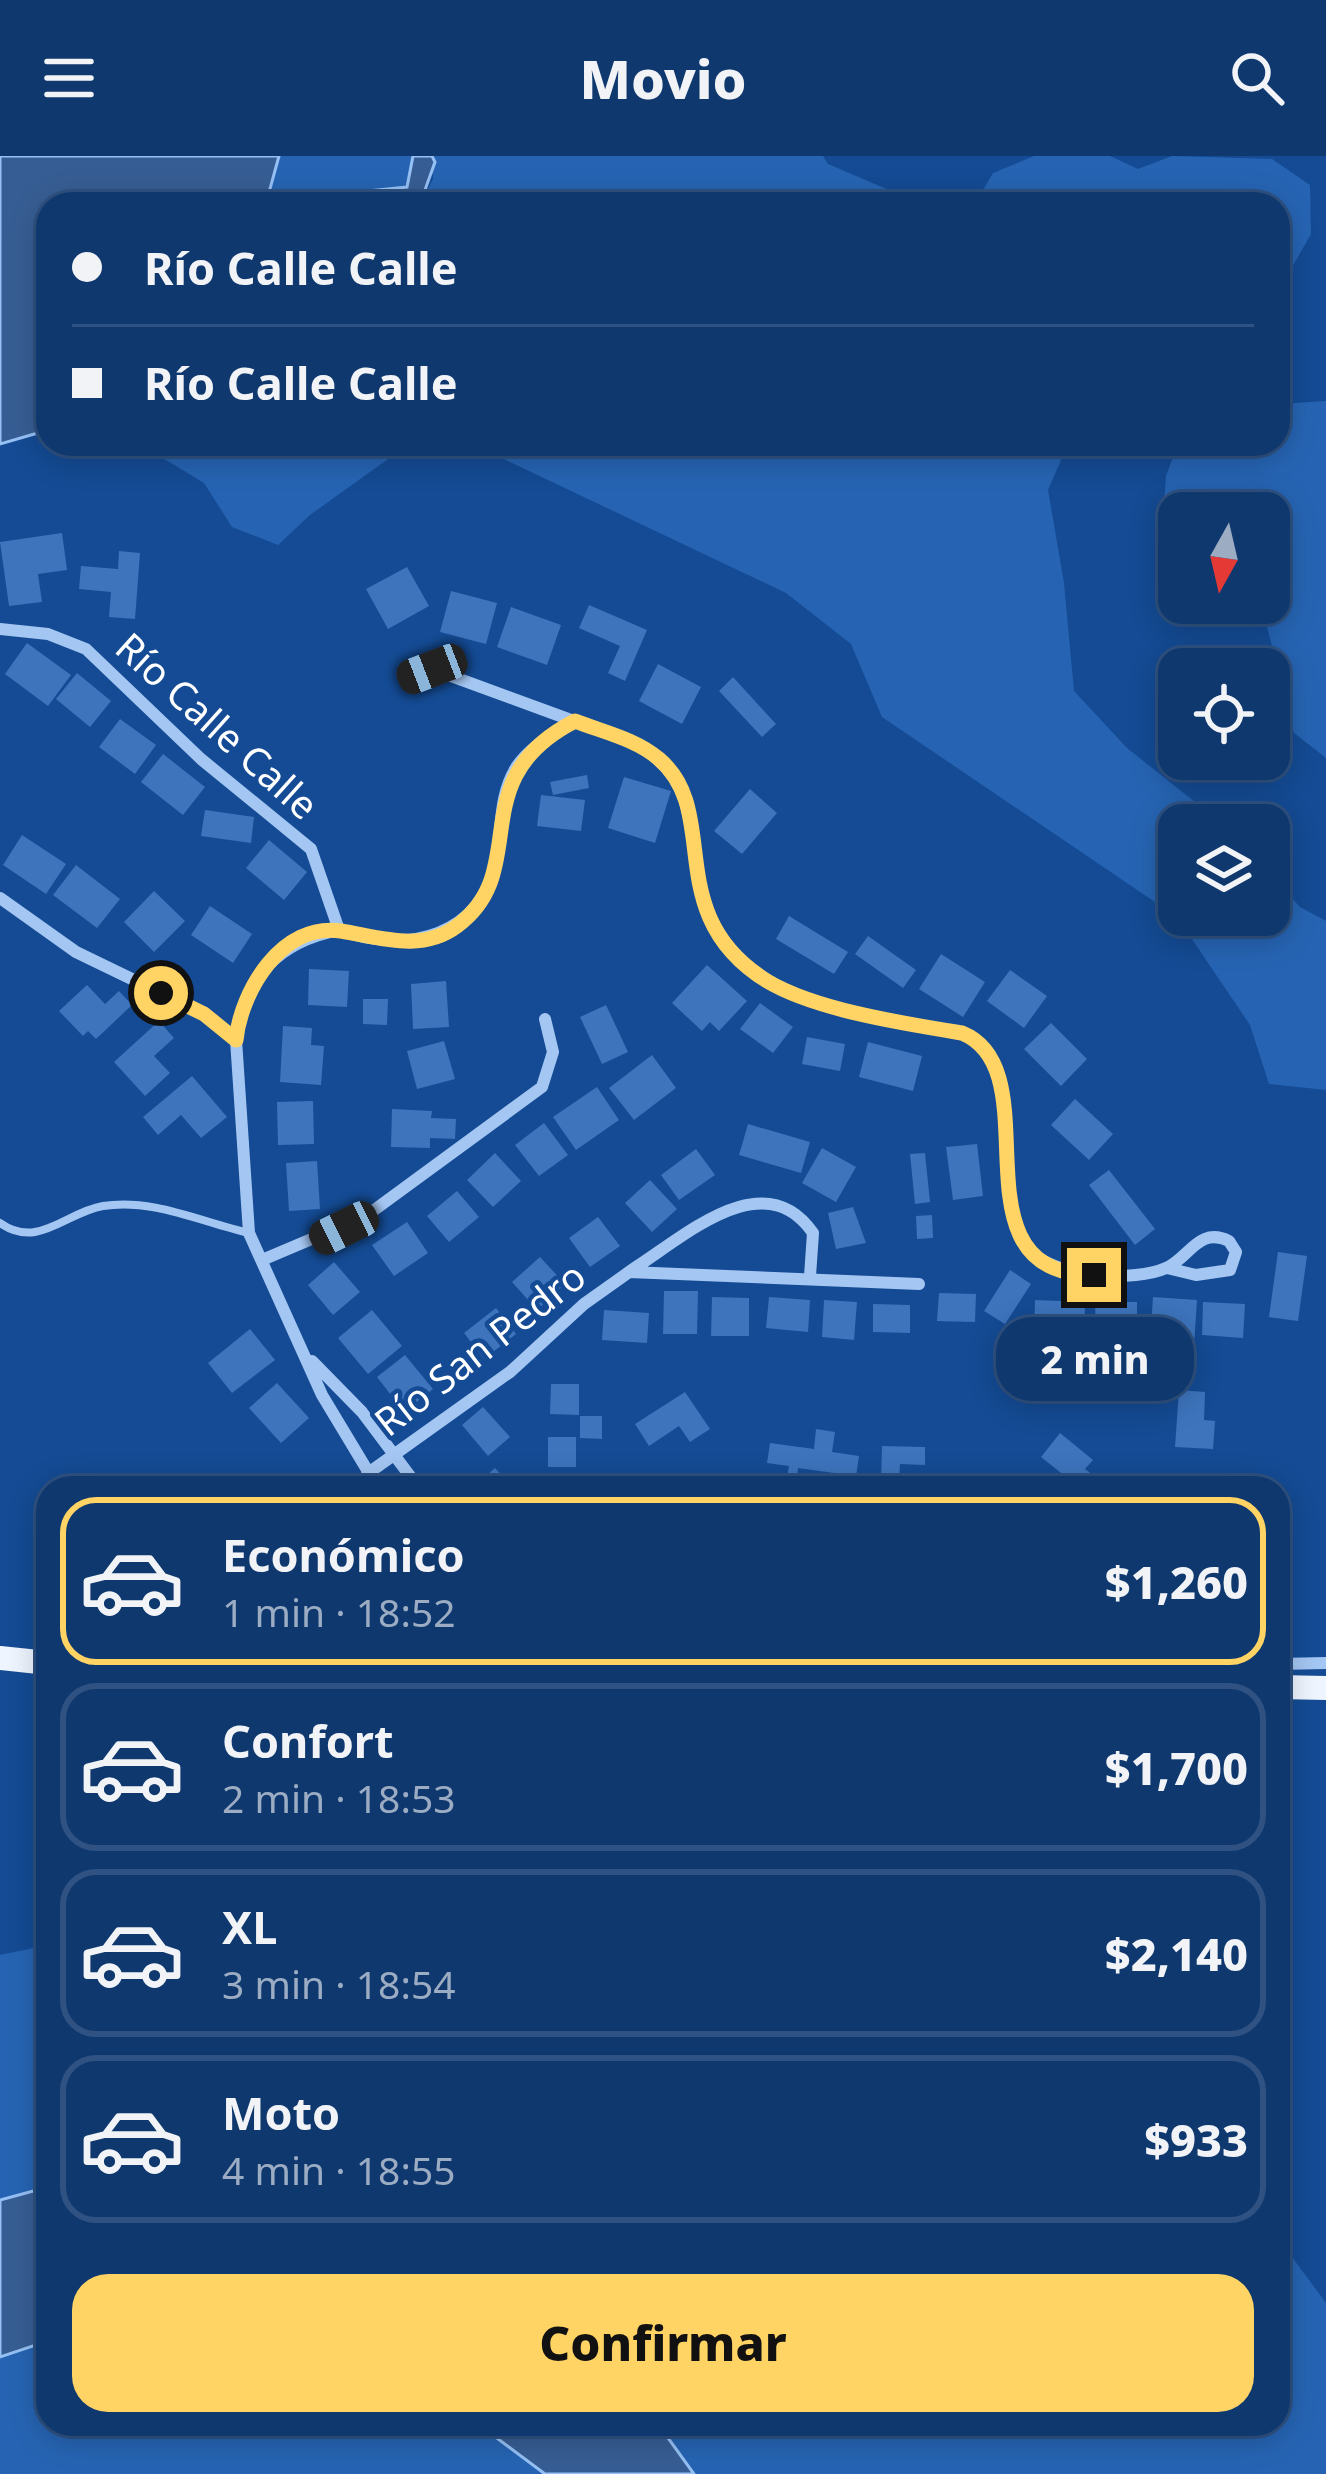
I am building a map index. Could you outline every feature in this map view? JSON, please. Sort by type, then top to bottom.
[{"type":"main road","points":[[0,1658],[36,1662]]},
{"type":"main road","points":[[1290,1687],[1326,1688]]},
{"type":"street","name":"Río Calle Calle","points":[[0,629],[48,634],[86,650],[201,759],[311,849],[339,930]]},
{"type":"street","points":[[405,679],[432,669],[644,748],[677,780],[690,808],[692,860],[707,913],[728,946],[754,971],[802,996],[962,1033],[988,1051],[999,1077],[1013,1218],[1033,1252],[1055,1268],[1081,1275],[1166,1268],[1218,1276],[1230,1270],[1236,1252],[1229,1241],[1213,1237],[1192,1245],[1166,1268]]},
{"type":"street","points":[[367,1474],[322,1395],[311,1360],[249,1233],[236,1040],[241,1008],[266,966],[306,938],[339,930],[373,940],[408,941],[439,935],[464,921],[494,872],[503,802],[517,767],[548,737],[575,721]]},
{"type":"street","points":[[0,898],[76,952],[204,1014],[236,1040]]},
{"type":"street","points":[[262,1260],[366,1216],[542,1087],[553,1052],[545,1019]]},
{"type":"street","name":"Río San Pedro","points":[[367,1474],[510,1372],[584,1304],[736,1205],[759,1201],[792,1211],[813,1234],[810,1276]]},
{"type":"street","name":"Río San Pedro","points":[[629,1272],[919,1284]]},
{"type":"street","points":[[311,1360],[362,1412],[410,1476]]},
{"type":"street","points":[[1290,1664],[1326,1663]]},
{"type":"lane","points":[[0,1223],[15,1234],[42,1232],[97,1207],[136,1202],[249,1233]]},
{"type":"shaded area","points":[[0,156],[279,156],[269,192],[36,192],[36,434],[0,444]]},
{"type":"shaded area","points":[[279,156],[413,156],[407,187],[269,192]]},
{"type":"shaded area","points":[[413,156],[432,156],[435,162],[424,192],[358,192],[407,187]]},
{"type":"shaded area","points":[[432,156],[823,156],[828,164],[894,192],[426,192],[433,179]]},
{"type":"shaded area","points":[[1034,156],[1110,156],[1138,169],[1172,156],[1272,159],[1310,185],[1311,234],[1290,271],[1290,192],[982,192],[993,173]]},
{"type":"shaded area","points":[[1326,401],[1326,758],[1294,733],[1290,648],[1272,648],[1266,624],[1290,624],[1290,492],[1165,492],[1174,456],[1290,456],[1290,403]]},
{"type":"shaded area","points":[[159,456],[392,456],[310,515],[278,545],[232,527],[204,483]]},
{"type":"shaded area","points":[[497,456],[1063,456],[1048,490],[1064,583],[1074,691],[1127,748],[1158,773],[1158,780],[1167,780],[1198,804],[1158,804],[1158,904],[882,717],[851,644],[786,593]]},
{"type":"shaded area","points":[[1290,896],[1326,921],[1326,1090],[1269,1084],[1250,1025],[1190,936],[1290,936]]},
{"type":"shaded area","points":[[36,1948],[36,2436],[1290,2436],[1290,2254],[1326,2303],[1326,2474],[0,2474],[0,1955]]},
{"type":"shaded area","points":[[36,2190],[36,2345],[0,2357],[0,2200]]},
{"type":"shaded area","points":[[494,2436],[667,2436],[694,2474],[545,2474]]},
{"type":"building","points":[[62,533],[67,570],[38,574],[42,602],[9,606],[0,542]]},
{"type":"building","points":[[119,551],[140,553],[135,619],[109,617],[111,592],[79,589],[81,566],[118,569]]},
{"type":"building","points":[[407,567],[429,606],[388,629],[366,589]]},
{"type":"building","points":[[451,591],[497,603],[486,644],[440,632]]},
{"type":"building","points":[[589,605],[647,630],[625,681],[608,673],[620,646],[579,628]]},
{"type":"building","points":[[511,607],[561,625],[547,665],[497,647]]},
{"type":"building","points":[[27,643],[71,675],[48,706],[5,674]]},
{"type":"building","points":[[658,664],[701,687],[682,724],[639,701]]},
{"type":"building","points":[[77,673],[111,701],[90,727],[56,699]]},
{"type":"building","points":[[733,677],[776,724],[762,737],[719,691]]},
{"type":"building","points":[[120,719],[156,745],[135,774],[99,747]]},
{"type":"building","points":[[163,754],[205,787],[183,815],[141,782]]},
{"type":"building","points":[[587,775],[589,788],[553,795],[550,782]]},
{"type":"building","points":[[624,777],[671,791],[655,843],[608,828]]},
{"type":"building","points":[[750,789],[777,813],[742,854],[714,831]]},
{"type":"building","points":[[541,795],[585,800],[581,831],[537,826]]},
{"type":"building","points":[[205,810],[254,817],[251,843],[201,836]]},
{"type":"building","points":[[22,835],[66,864],[46,894],[3,865]]},
{"type":"building","points":[[269,840],[307,872],[284,900],[246,868]]},
{"type":"building","points":[[76,865],[120,899],[97,928],[53,895]]},
{"type":"building","points":[[154,891],[185,921],[154,952],[124,922]]},
{"type":"building","points":[[210,906],[252,934],[233,963],[191,935]]},
{"type":"building","points":[[789,916],[848,952],[834,974],[776,939]]},
{"type":"building","points":[[868,936],[916,970],[903,988],[855,954]]},
{"type":"building","points":[[941,954],[985,982],[963,1017],[919,989]]},
{"type":"building","points":[[707,965],[747,1001],[719,1031],[710,1022],[702,1031],[672,1003]]},
{"type":"building","points":[[309,969],[349,971],[347,1007],[308,1005]]},
{"type":"building","points":[[1010,970],[1047,996],[1024,1028],[987,1001]]},
{"type":"building","points":[[446,981],[449,1027],[413,1029],[411,984]]},
{"type":"building","points":[[87,985],[105,1004],[119,991],[132,1005],[96,1039],[88,1031],[83,1036],[59,1011]]},
{"type":"building","points":[[363,999],[388,999],[387,1025],[363,1024]]},
{"type":"building","points":[[760,1003],[793,1027],[773,1053],[740,1029]]},
{"type":"building","points":[[606,1005],[628,1052],[602,1064],[580,1017]]},
{"type":"building","points":[[159,1021],[174,1038],[154,1056],[170,1073],[145,1096],[114,1062]]},
{"type":"building","points":[[1051,1023],[1087,1059],[1061,1086],[1024,1049]]},
{"type":"building","points":[[283,1026],[312,1028],[311,1045],[324,1046],[321,1085],[280,1082]]},
{"type":"building","points":[[807,1037],[845,1044],[840,1071],[802,1064]]},
{"type":"building","points":[[444,1041],[455,1079],[417,1089],[407,1051]]},
{"type":"building","points":[[868,1042],[922,1056],[913,1091],[859,1077]]},
{"type":"building","points":[[652,1055],[676,1088],[634,1120],[609,1088]]},
{"type":"building","points":[[192,1076],[227,1117],[201,1138],[181,1115],[158,1135],[143,1117]]},
{"type":"building","points":[[597,1087],[619,1120],[576,1150],[553,1117]]},
{"type":"building","points":[[1075,1099],[1113,1134],[1089,1160],[1051,1125]]},
{"type":"building","points":[[313,1101],[314,1144],[278,1145],[277,1102]]},
{"type":"building","points":[[392,1109],[432,1111],[431,1118],[456,1119],[455,1139],[430,1138],[430,1148],[391,1147]]},
{"type":"building","points":[[544,1123],[568,1155],[539,1176],[515,1145]]},
{"type":"building","points":[[748,1124],[810,1142],[801,1173],[739,1155]]},
{"type":"building","points":[[977,1144],[983,1196],[953,1200],[946,1147]]},
{"type":"building","points":[[822,1148],[856,1167],[836,1202],[802,1183]]},
{"type":"building","points":[[696,1149],[715,1175],[679,1200],[661,1175]]},
{"type":"building","points":[[495,1153],[521,1181],[493,1207],[467,1180]]},
{"type":"building","points":[[925,1153],[930,1202],[915,1204],[910,1154]]},
{"type":"building","points":[[317,1161],[320,1209],[289,1211],[286,1163]]},
{"type":"building","points":[[1109,1170],[1155,1229],[1135,1245],[1089,1185]]},
{"type":"building","points":[[650,1180],[677,1209],[652,1232],[625,1203]]},
{"type":"building","points":[[457,1191],[479,1217],[449,1242],[427,1216]]},
{"type":"building","points":[[853,1207],[866,1243],[836,1249],[828,1213]]},
{"type":"building","points":[[932,1215],[933,1238],[917,1239],[916,1216]]},
{"type":"building","points":[[598,1217],[620,1246],[590,1267],[569,1238]]},
{"type":"building","points":[[407,1222],[428,1253],[394,1276],[372,1245]]},
{"type":"building","points":[[1278,1252],[1307,1256],[1298,1321],[1269,1317]]},
{"type":"building","points":[[540,1257],[565,1284],[537,1310],[512,1282]]},
{"type":"building","points":[[334,1262],[360,1292],[333,1315],[308,1285]]},
{"type":"building","points":[[1010,1270],[1031,1284],[1005,1324],[984,1311]]},
{"type":"building","points":[[664,1291],[698,1291],[697,1334],[663,1334]]},
{"type":"building","points":[[939,1293],[976,1294],[975,1322],[937,1321]]},
{"type":"building","points":[[712,1297],[749,1298],[749,1336],[711,1336]]},
{"type":"building","points":[[769,1297],[810,1300],[808,1332],[766,1328]]},
{"type":"building","points":[[1153,1297],[1197,1300],[1194,1346],[1150,1343]]},
{"type":"building","points":[[824,1300],[857,1302],[854,1340],[822,1337]]},
{"type":"building","points":[[1035,1300],[1085,1302],[1084,1339],[1034,1338]]},
{"type":"building","points":[[1095,1302],[1137,1302],[1137,1333],[1096,1333]]},
{"type":"building","points":[[1203,1302],[1245,1304],[1243,1338],[1202,1335]]},
{"type":"building","points":[[873,1304],[910,1305],[910,1333],[873,1332]]},
{"type":"building","points":[[496,1308],[516,1334],[484,1359],[464,1333]]},
{"type":"building","points":[[372,1310],[402,1346],[368,1374],[338,1338]]},
{"type":"building","points":[[604,1310],[649,1313],[647,1343],[602,1340]]},
{"type":"building","points":[[250,1329],[275,1360],[232,1393],[208,1363]]},
{"type":"building","points":[[405,1355],[433,1389],[404,1412],[377,1377]]},
{"type":"building","points":[[277,1383],[309,1418],[281,1443],[249,1408]]},
{"type":"building","points":[[551,1384],[579,1384],[579,1415],[550,1414]]},
{"type":"building","points":[[1179,1390],[1205,1392],[1204,1420],[1215,1421],[1213,1449],[1175,1447]]},
{"type":"building","points":[[685,1392],[710,1429],[690,1442],[679,1426],[649,1446],[635,1424]]},
{"type":"building","points":[[483,1407],[510,1437],[488,1456],[462,1425]]},
{"type":"building","points":[[580,1416],[602,1416],[602,1439],[580,1438]]},
{"type":"building","points":[[816,1429],[835,1432],[832,1452],[859,1456],[856,1476],[798,1468],[797,1476],[787,1476],[789,1466],[767,1463],[770,1443],[814,1449]]},
{"type":"building","points":[[1060,1433],[1093,1460],[1085,1469],[1094,1476],[1065,1476],[1041,1457]]},
{"type":"building","points":[[548,1437],[576,1437],[576,1467],[548,1467]]},
{"type":"building","points":[[882,1446],[925,1447],[925,1465],[900,1464],[899,1476],[881,1476]]},
{"type":"route","points":[[161,993],[204,1014],[236,1040],[248,992],[266,966],[292,945],[339,930],[390,942],[453,930],[473,910],[494,872],[503,802],[517,767],[535,747],[575,721],[644,748],[677,780],[690,808],[692,860],[700,894],[716,930],[740,960],[784,990],[962,1033],[981,1043],[994,1059],[999,1077],[1018,1231],[1043,1262],[1067,1273],[1094,1275]]}]
